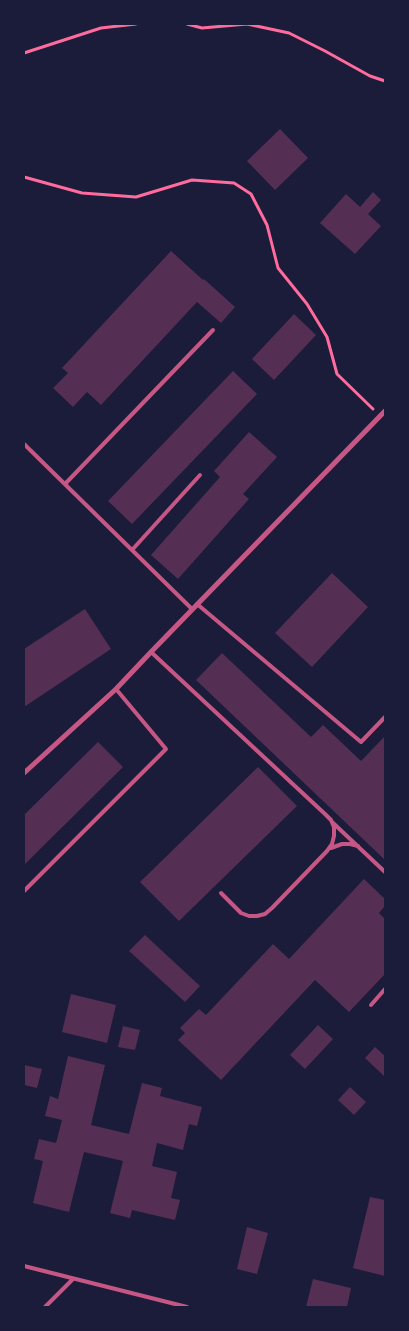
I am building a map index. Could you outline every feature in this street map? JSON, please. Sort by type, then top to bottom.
[{"type":"street","points":[[24,774],[116,689],[192,609],[383,417],[385,411]]},
{"type":"lane","points":[[65,484],[213,330]]},
{"type":"lane","points":[[24,444],[192,609]]},
{"type":"lane","points":[[132,550],[200,475]]},
{"type":"lane","points":[[197,604],[361,742],[385,718]]},
{"type":"lane","points":[[151,652],[385,872]]},
{"type":"lane","points":[[24,892],[166,749],[116,689]]},
{"type":"lane","points":[[220,893],[241,913],[249,916],[266,914],[332,844],[334,827],[331,820]]},
{"type":"lane","points":[[327,851],[334,846],[342,844],[358,846],[363,851]]},
{"type":"lane","points":[[371,1005],[385,989]]},
{"type":"lane","points":[[24,1266],[187,1307]]},
{"type":"lane","points":[[45,1307],[73,1279]]},
{"type":"path","points":[[24,53],[101,28],[136,24]]},
{"type":"path","points":[[187,24],[202,28],[247,24],[289,33],[370,76],[385,81]]},
{"type":"path","points":[[24,176],[82,192],[136,197],[192,180],[234,183],[251,194],[267,225],[278,268],[307,304],[327,337],[337,374],[383,417]]},
{"type":"building","points":[[280,129],[308,158],[275,190],[247,161]]},
{"type":"building","points":[[373,192],[381,200],[368,214],[381,226],[355,254],[320,223],[346,194],[360,207]]},
{"type":"building","points":[[171,251],[235,307],[221,323],[197,302],[101,405],[87,392],[73,407],[53,388],[68,373],[62,368]]},
{"type":"building","points":[[294,314],[316,335],[274,380],[252,359]]},
{"type":"building","points":[[233,371],[257,394],[132,524],[108,501]]},
{"type":"building","points":[[249,432],[277,457],[243,494],[249,499],[178,579],[151,555],[220,477],[214,471]]},
{"type":"building","points":[[332,573],[368,607],[312,667],[275,633]]},
{"type":"building","points":[[85,609],[111,649],[24,707],[24,649]]},
{"type":"building","points":[[222,653],[311,737],[323,725],[361,761],[385,736],[385,860],[196,680]]},
{"type":"building","points":[[98,742],[123,767],[24,865],[24,815]]},
{"type":"building","points":[[258,767],[297,806],[179,921],[140,882]]},
{"type":"building","points":[[364,879],[385,899],[385,906],[379,913],[385,919],[385,974],[349,1012],[315,980],[221,1080],[178,1040],[185,1033],[180,1028],[199,1009],[206,1015],[273,944],[289,959]]},
{"type":"building","points":[[145,935],[200,986],[185,1002],[129,951]]},
{"type":"building","points":[[71,994],[116,1005],[107,1043],[62,1032]]},
{"type":"building","points":[[318,1025],[333,1039],[305,1069],[290,1055]]},
{"type":"building","points":[[123,1026],[140,1030],[135,1050],[118,1047]]},
{"type":"building","points":[[375,1047],[385,1056],[385,1077],[365,1058]]},
{"type":"building","points":[[68,1056],[105,1065],[91,1125],[129,1134],[142,1083],[162,1088],[160,1096],[202,1107],[197,1126],[189,1124],[183,1150],[157,1143],[152,1166],[177,1172],[171,1198],[180,1200],[175,1220],[132,1210],[130,1218],[110,1213],[123,1161],[84,1152],[69,1212],[33,1203],[43,1161],[34,1159],[39,1139],[56,1143],[62,1120],[45,1116],[50,1096],[58,1099]]},
{"type":"building","points":[[24,1065],[42,1069],[37,1088],[24,1085]]},
{"type":"building","points":[[350,1087],[366,1102],[354,1115],[338,1100]]},
{"type":"building","points":[[370,1197],[385,1200],[385,1276],[353,1268]]},
{"type":"building","points":[[247,1227],[268,1233],[257,1274],[237,1269]]},
{"type":"building","points":[[313,1279],[351,1288],[347,1307],[306,1307]]}]
